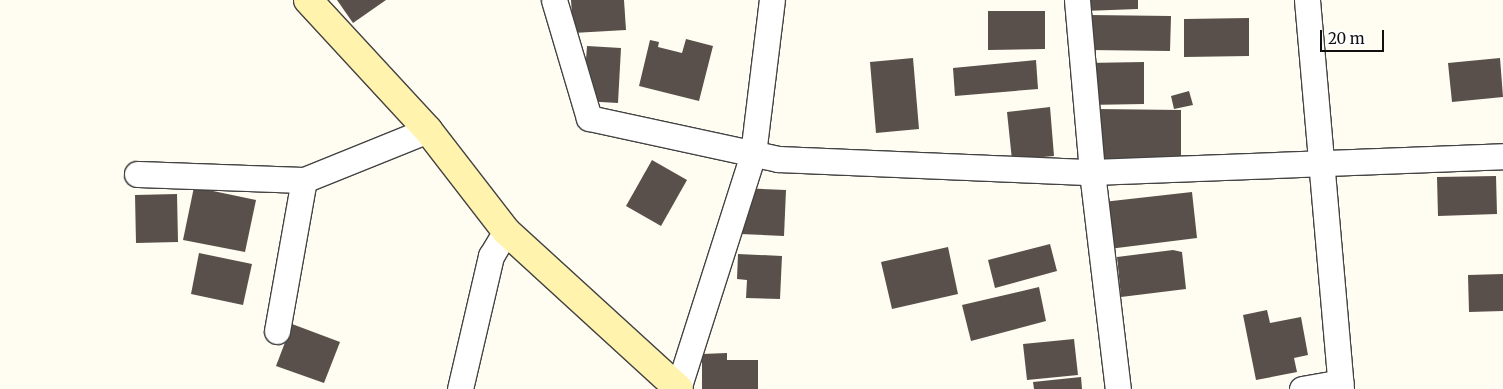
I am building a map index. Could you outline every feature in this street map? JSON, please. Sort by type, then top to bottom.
[{"type":"street","points":[[308,0],[428,130],[506,231],[678,389],[752,154],[772,0]]},
{"type":"street","points":[[554,0],[590,118],[752,154],[1092,172],[1503,156]]},
{"type":"street","points":[[1077,0],[1092,172],[1118,389]]},
{"type":"street","points":[[1302,389],[1340,385],[1307,0]]},
{"type":"street","points":[[137,174],[304,180],[428,130]]},
{"type":"street","points":[[277,331],[304,180]]},
{"type":"street","points":[[460,389],[490,256],[506,231]]},
{"type":"building","points":[[337,0],[386,0],[353,23]]},
{"type":"building","points":[[571,0],[624,0],[626,30],[573,33]]},
{"type":"building","points":[[1084,0],[1138,0],[1138,9],[1084,11]]},
{"type":"building","points":[[988,11],[1045,11],[1045,49],[988,50]]},
{"type":"building","points":[[1090,15],[1171,16],[1170,51],[1089,50]]},
{"type":"building","points":[[1249,18],[1249,56],[1184,57],[1184,19]]},
{"type":"building","points":[[686,39],[713,46],[699,101],[639,86],[650,40],[659,42],[658,47],[682,53]]},
{"type":"building","points":[[587,46],[621,48],[618,103],[583,101]]},
{"type":"building","points":[[913,58],[919,129],[876,133],[870,62]]},
{"type":"building","points":[[1500,58],[1503,97],[1452,102],[1448,63]]},
{"type":"building","points":[[1036,60],[1038,89],[955,96],[953,68]]},
{"type":"building","points":[[1144,62],[1144,104],[1086,105],[1086,63]]},
{"type":"building","points":[[1189,91],[1193,105],[1174,109],[1171,96]]},
{"type":"building","points":[[1050,107],[1054,156],[1012,160],[1007,112]]},
{"type":"building","points":[[1096,109],[1181,110],[1181,163],[1095,163]]},
{"type":"building","points":[[652,160],[687,180],[661,226],[626,206]]},
{"type":"building","points":[[1496,176],[1497,214],[1438,216],[1437,177]]},
{"type":"building","points":[[194,187],[256,200],[245,252],[183,240]]},
{"type":"building","points":[[742,188],[786,190],[784,236],[740,234]]},
{"type":"building","points":[[1192,192],[1197,238],[1109,249],[1103,202]]},
{"type":"building","points":[[177,194],[178,242],[136,243],[135,195]]},
{"type":"building","points":[[1050,244],[1057,271],[995,288],[988,260]]},
{"type":"building","points":[[948,247],[958,294],[892,309],[881,262]]},
{"type":"building","points":[[1173,250],[1182,252],[1186,289],[1121,297],[1117,257]]},
{"type":"building","points":[[199,253],[252,264],[243,305],[191,294]]},
{"type":"building","points":[[738,254],[782,256],[780,299],[746,298],[747,280],[737,279]]},
{"type":"building","points":[[1503,274],[1503,311],[1469,312],[1468,275]]},
{"type":"building","points":[[1039,287],[1046,321],[971,341],[962,305]]},
{"type":"building","points":[[1267,310],[1270,323],[1301,317],[1308,355],[1294,358],[1297,372],[1256,380],[1243,315]]},
{"type":"building","points":[[292,324],[340,342],[324,383],[276,366]]},
{"type":"building","points":[[1074,339],[1078,375],[1027,380],[1023,344]]},
{"type":"building","points":[[727,353],[727,360],[758,360],[758,389],[702,389],[702,354]]},
{"type":"building","points":[[1081,377],[1082,389],[1034,389],[1033,382]]}]
